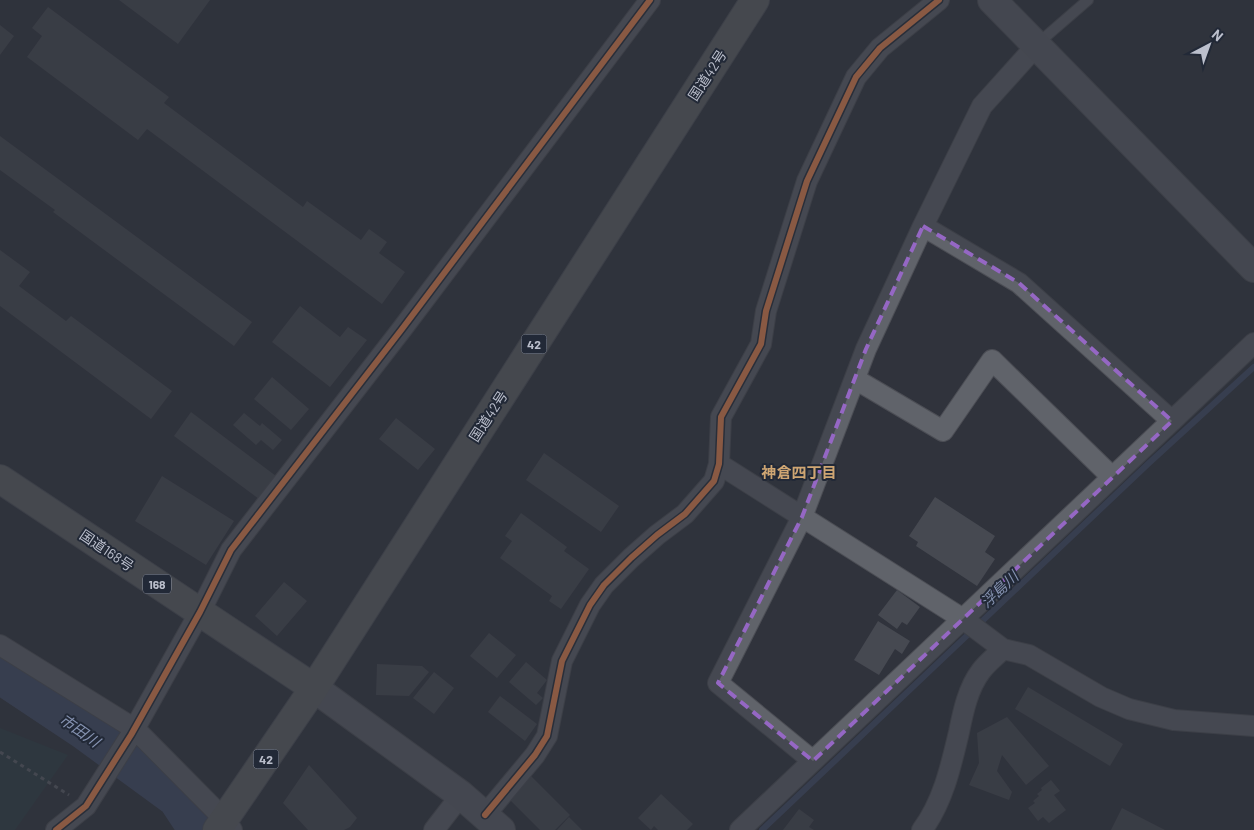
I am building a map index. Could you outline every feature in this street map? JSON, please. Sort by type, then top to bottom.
[{"type":"highway","name":"国道42号","points":[[224,827],[755,0]]},
{"type":"highway","name":"国道168号","points":[[0,479],[314,688]]},
{"type":"street","points":[[56,830],[86,806],[133,732],[200,612],[231,550],[402,329],[650,0]]},
{"type":"street","points":[[314,688],[461,795],[493,822],[546,736],[562,661],[590,605],[604,585],[630,558],[691,508],[714,481],[719,464],[721,417],[761,344],[766,311],[807,181],[856,77],[880,48],[939,0]]},
{"type":"street","points":[[992,0],[1254,268]]},
{"type":"street","points":[[813,761],[718,683],[802,516],[866,349],[923,226],[982,106],[1036,46]]},
{"type":"street","points":[[923,226],[1019,283],[1172,421]]},
{"type":"street","points":[[740,830],[1254,343]]},
{"type":"street","points":[[855,379],[943,431],[992,360],[1112,478]]},
{"type":"street","points":[[719,464],[963,619],[1003,649],[1029,655],[1101,698],[1128,709],[1174,720],[1254,726]]},
{"type":"street","points":[[0,645],[133,732],[224,827]]},
{"type":"street","points":[[922,830],[929,821],[940,796],[964,708],[974,682],[982,670],[1003,649]]},
{"type":"street","points":[[434,830],[461,795]]},
{"type":"lane","points":[[1036,46],[1088,0]]},
{"type":"path","points":[[0,752],[86,806]]},
{"type":"highlighted area","points":[[923,226],[1019,283],[1172,421],[813,761],[718,683],[802,517],[866,349]]},
{"type":"shaded area","points":[[0,728],[68,755],[15,830],[0,830]]},
{"type":"building","points":[[119,0],[210,0],[178,44]]},
{"type":"building","points":[[48,7],[169,97],[164,103],[303,207],[307,201],[361,240],[369,229],[387,242],[379,253],[405,272],[382,304],[147,129],[138,140],[27,57],[42,36],[32,28]]},
{"type":"building","points":[[0,25],[14,36],[0,55]]},
{"type":"building","points":[[0,136],[252,322],[234,346],[53,212],[55,210],[0,170]]},
{"type":"building","points":[[0,250],[30,272],[19,286],[66,321],[71,316],[172,391],[151,419],[0,306]]},
{"type":"building","points":[[300,306],[340,337],[348,327],[367,340],[330,387],[272,342]]},
{"type":"building","points":[[272,377],[309,409],[291,430],[254,399]]},
{"type":"building","points":[[191,412],[276,476],[259,499],[174,436]]},
{"type":"building","points":[[244,413],[260,426],[262,423],[282,440],[273,450],[261,440],[256,445],[233,425]]},
{"type":"building","points":[[396,418],[435,449],[418,470],[379,439]]},
{"type":"building","points":[[544,453],[619,506],[601,532],[526,480]]},
{"type":"building","points":[[162,476],[234,521],[206,565],[135,521]]},
{"type":"building","points":[[935,497],[995,536],[985,552],[995,559],[977,586],[916,546],[918,542],[909,536]]},
{"type":"building","points":[[521,513],[567,547],[564,551],[589,569],[561,609],[549,601],[552,596],[500,558],[512,541],[505,536]]},
{"type":"building","points":[[284,582],[307,601],[277,636],[255,616]]},
{"type":"building","points":[[897,590],[920,607],[907,625],[902,622],[897,629],[878,615]]},
{"type":"building","points":[[878,621],[910,641],[902,654],[895,649],[879,675],[854,660]]},
{"type":"building","points":[[489,633],[516,655],[497,678],[470,656]]},
{"type":"building","points":[[526,662],[547,680],[537,693],[543,698],[536,705],[509,682]]},
{"type":"building","points":[[377,664],[422,666],[429,672],[409,696],[376,695]]},
{"type":"building","points":[[434,672],[454,688],[434,714],[413,698]]},
{"type":"building","points":[[1028,687],[1123,744],[1110,766],[1015,709]]},
{"type":"building","points":[[500,696],[537,724],[525,741],[488,712]]},
{"type":"building","points":[[1007,717],[1049,766],[1026,785],[1002,755],[997,771],[1012,792],[1009,800],[969,785],[979,763],[977,733]]},
{"type":"building","points":[[309,765],[357,818],[350,827],[344,830],[308,830],[283,803]]},
{"type":"building","points":[[531,776],[570,815],[555,830],[540,830],[509,799]]},
{"type":"building","points":[[1051,780],[1060,791],[1054,795],[1066,810],[1049,823],[1043,817],[1038,821],[1028,808],[1035,803],[1033,801],[1039,796],[1037,794],[1042,790],[1041,788]]},
{"type":"building","points":[[661,794],[693,824],[687,830],[658,830],[654,826],[651,830],[638,818]]},
{"type":"building","points":[[1122,808],[1165,830],[1111,830]]},
{"type":"building","points":[[799,809],[814,820],[809,827],[814,830],[783,830]]},
{"type":"building","points":[[569,817],[582,830],[557,830]]},
{"type":"waterway","name":"浮島川","points":[[762,830],[1149,463],[1254,367]]},
{"type":"waterway","name":"市田川","points":[[0,674],[84,730],[177,798],[198,830]]},
{"type":"cycle path","points":[[56,830],[86,806],[131,735],[200,612],[231,550],[402,329],[650,0]]},
{"type":"cycle path","points":[[485,815],[535,755],[547,736],[562,661],[590,605],[604,585],[657,535],[685,514],[714,481],[719,464],[721,417],[761,344],[766,311],[807,181],[856,77],[880,48],[939,0]]},
{"type":"district","name":"神倉四丁目","points":[[799,472]]}]
